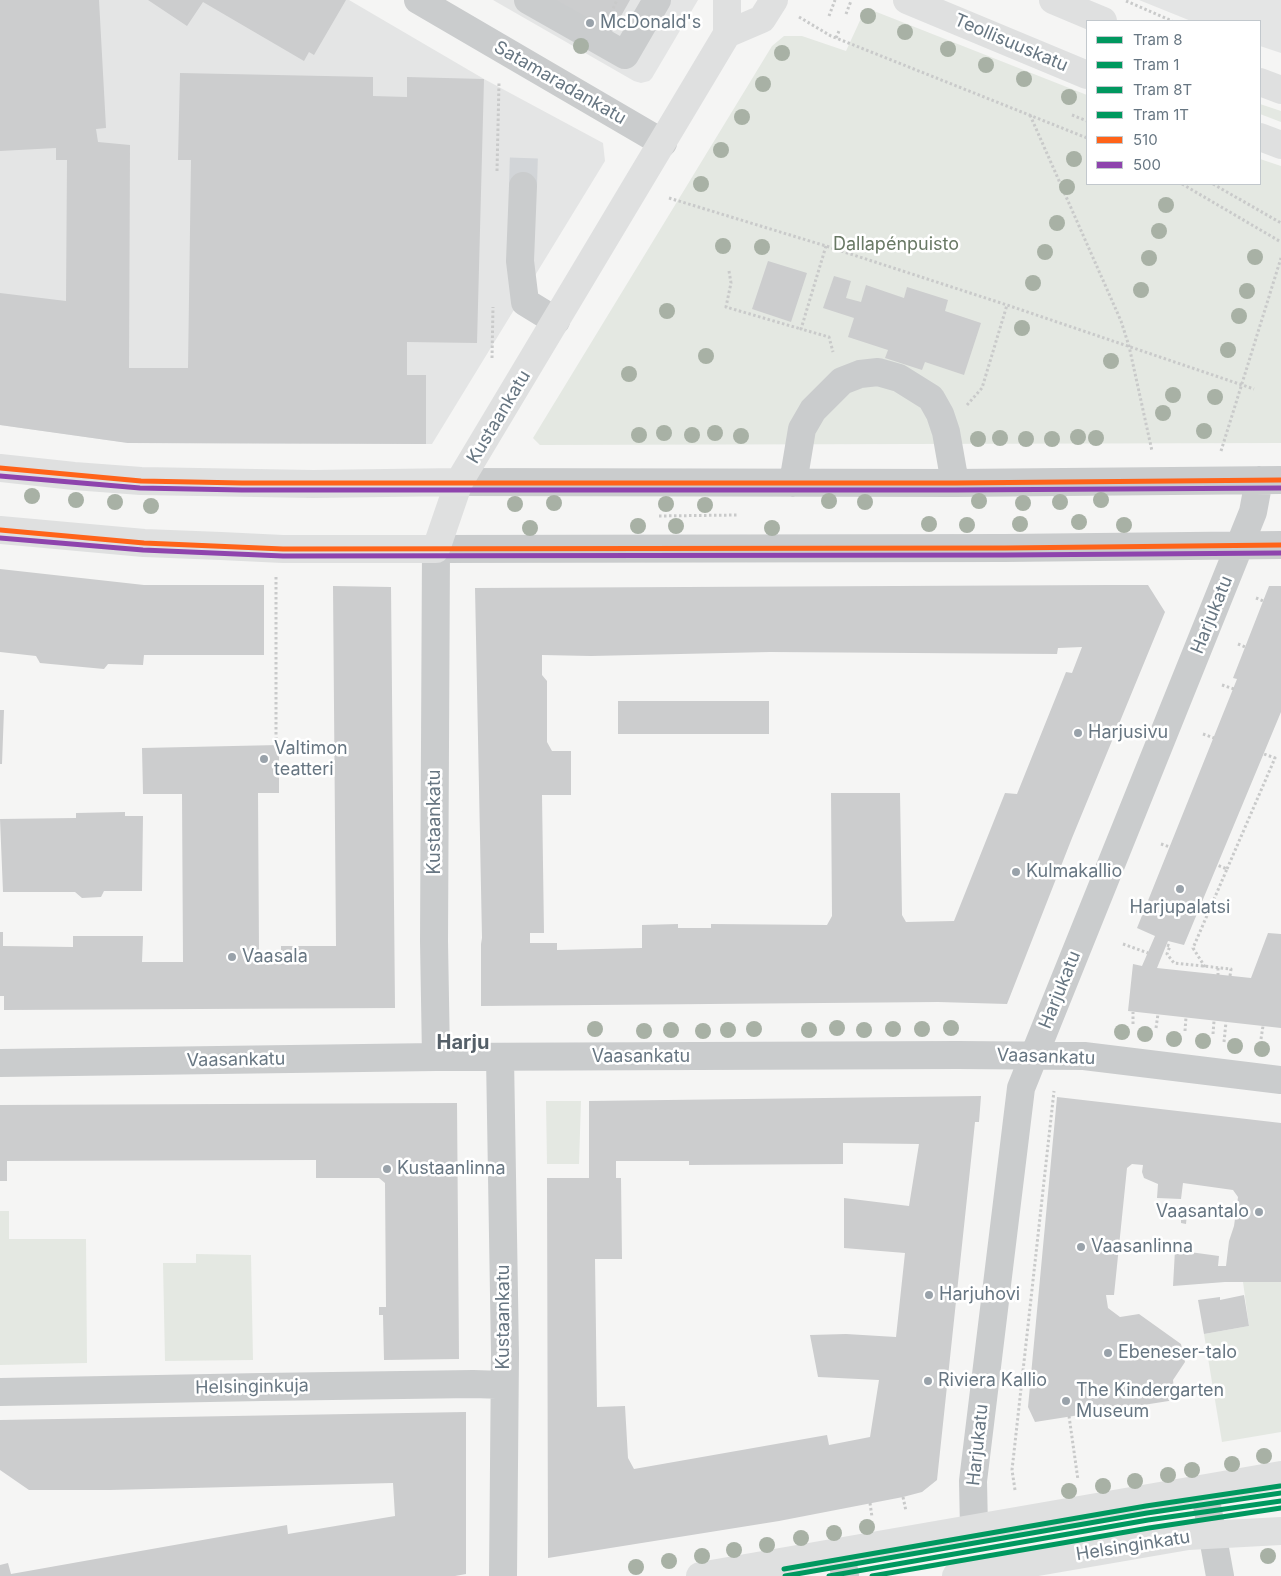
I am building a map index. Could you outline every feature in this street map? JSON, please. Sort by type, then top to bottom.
[{"type":"main road","points":[[727,0],[727,34],[762,19],[774,0]]},
{"type":"main road","name":"Teollisuuskatu","points":[[907,0],[1086,75]]},
{"type":"main road","points":[[1053,0],[1101,20]]},
{"type":"main road","name":"Kustaankatu","points":[[436,549],[459,482],[727,34]]},
{"type":"main road","points":[[1261,82],[1281,90]]},
{"type":"main road","points":[[1261,137],[1281,145]]},
{"type":"main road","points":[[0,468],[141,481],[313,484],[459,482]]},
{"type":"main road","points":[[0,530],[144,543],[283,549],[436,549]]},
{"type":"main road","points":[[700,1576],[843,1564],[974,1528],[1281,1475]]},
{"type":"main road","name":"Helsinginkatu","points":[[956,1576],[1165,1540],[1212,1534],[1281,1531]]},
{"type":"street","name":"Satamaradankatu","points":[[418,0],[663,143]]},
{"type":"street","points":[[528,0],[625,55],[657,0]]},
{"type":"street","points":[[523,186],[520,261],[525,302],[556,321]]},
{"type":"street","points":[[794,483],[797,452],[802,429],[813,410],[842,381],[860,374],[878,372],[899,378],[931,398],[940,414],[946,432],[955,483]]},
{"type":"street","points":[[459,482],[955,483],[1270,480]]},
{"type":"street","name":"Harjukatu","points":[[974,1528],[972,1481],[1021,1088],[1253,512],[1270,480]]},
{"type":"street","points":[[436,549],[1015,548],[1281,545]]},
{"type":"street","name":"Kustaankatu","points":[[436,549],[434,931],[436,1057]]},
{"type":"street","name":"Vaasankatu","points":[[0,1063],[436,1057],[1084,1056],[1281,1080]]},
{"type":"street","name":"Kustaankatu","points":[[500,1057],[504,1385],[503,1576]]},
{"type":"street","name":"Helsinginkuja","points":[[0,1392],[504,1385]]},
{"type":"street","points":[[1204,1488],[1220,1576]]},
{"type":"path","points":[[829,16],[836,0]]},
{"type":"path","points":[[1124,0],[1170,20]]},
{"type":"path","points":[[846,14],[851,1]]},
{"type":"path","points":[[797,16],[836,38],[1086,138]]},
{"type":"path","points":[[836,38],[839,31]]},
{"type":"path","points":[[1030,115],[1121,321],[1129,346],[1152,452]]},
{"type":"path","points":[[1072,115],[1086,121]]},
{"type":"path","points":[[1184,185],[1281,242]]},
{"type":"path","points":[[1215,185],[1281,224]]},
{"type":"path","points":[[668,198],[826,246],[1254,389]]},
{"type":"path","points":[[801,329],[826,246]]},
{"type":"path","points":[[1221,452],[1281,258]]},
{"type":"path","points":[[729,271],[731,283],[726,307],[829,337],[834,354]]},
{"type":"path","points":[[963,408],[970,403],[982,388],[1007,305]]},
{"type":"path","points":[[276,577],[276,742]]},
{"type":"path","points":[[1256,598],[1263,601]]},
{"type":"path","points":[[1238,644],[1245,647]]},
{"type":"path","points":[[1222,685],[1234,689]]},
{"type":"path","points":[[1203,734],[1214,738]]},
{"type":"path","points":[[1205,967],[1193,948],[1275,758],[1264,754]]},
{"type":"path","points":[[1161,844],[1170,847]]},
{"type":"path","points":[[1217,865],[1227,869]]},
{"type":"path","points":[[1136,911],[1144,913]]},
{"type":"path","points":[[1123,944],[1148,953]]},
{"type":"path","points":[[1167,945],[1170,946],[1167,954],[1174,963],[1231,969],[1230,976]]},
{"type":"path","points":[[1218,968],[1218,974]]},
{"type":"path","points":[[1133,1012],[1133,1024]]},
{"type":"path","points":[[1156,1028],[1158,1014]]},
{"type":"path","points":[[1186,1018],[1186,1031]]},
{"type":"path","points":[[1214,1021],[1214,1034]]},
{"type":"path","points":[[1261,1039],[1263,1026]]},
{"type":"path","points":[[1015,1491],[1012,1470],[1054,1089]]},
{"type":"path","points":[[1069,1416],[1078,1480]]},
{"type":"path","points":[[903,1497],[906,1511]]},
{"type":"path","points":[[870,1503],[872,1518]]},
{"type":"shaded area","points":[[0,0],[349,0],[484,79],[603,143],[605,161],[432,444],[128,443],[0,425]]},
{"type":"shaded area","points":[[493,0],[698,0],[652,78],[641,83],[634,81]]},
{"type":"shaded area","points":[[1139,0],[1281,0],[1281,53],[1261,46],[1261,20],[1189,20]]},
{"type":"green space","name":"Dallapénpuisto","points":[[869,9],[1086,95],[1086,185],[1261,185],[1261,159],[1281,166],[1281,443],[540,445],[533,438],[772,46],[784,36],[802,36],[846,51],[866,10]]},
{"type":"green space","points":[[1261,104],[1281,111],[1281,122],[1261,114]]},
{"type":"green space","points":[[546,1101],[581,1101],[579,1164],[547,1164]]},
{"type":"green space","points":[[0,1211],[9,1211],[9,1239],[86,1239],[87,1363],[0,1365]]},
{"type":"green space","points":[[196,1254],[251,1255],[253,1360],[165,1361],[163,1263],[196,1263]]},
{"type":"green space","points":[[1243,1282],[1281,1282],[1281,1432],[1222,1442],[1204,1334],[1249,1326]]},
{"type":"building","points":[[0,0],[99,0],[106,128],[96,129],[98,142],[130,145],[129,368],[188,368],[191,160],[178,160],[180,73],[373,77],[373,96],[407,97],[407,77],[484,79],[477,343],[407,342],[407,375],[426,375],[426,444],[128,443],[0,425],[0,293],[66,301],[67,160],[56,160],[56,148],[0,151]]},
{"type":"building","points":[[148,0],[346,0],[314,55],[309,52],[304,61],[203,2],[187,26]]},
{"type":"building","name":"McDonald's","points":[[539,0],[630,0],[608,39]]},
{"type":"building","points":[[768,261],[807,273],[791,322],[752,309]]},
{"type":"building","points":[[834,276],[851,281],[846,298],[861,302],[866,285],[904,298],[907,287],[948,300],[945,311],[981,323],[964,375],[925,362],[922,370],[885,358],[888,350],[848,337],[854,318],[823,308]]},
{"type":"building","points":[[0,569],[144,585],[264,585],[264,655],[144,655],[143,665],[108,664],[104,669],[40,663],[36,656],[0,652]]},
{"type":"building","points":[[1148,585],[1165,612],[1072,838],[1007,1004],[938,1002],[481,1006],[482,938],[475,588]],"holes":[[[1082,647],[1072,673],[1066,672],[1017,794],[1005,793],[954,921],[906,922],[902,915],[900,793],[831,793],[832,916],[827,925],[711,924],[711,928],[678,928],[678,924],[642,925],[642,948],[557,950],[557,943],[530,943],[530,933],[544,933],[542,795],[571,795],[571,751],[552,751],[547,742],[547,681],[542,675],[542,655],[591,656],[770,652],[1057,654],[1058,648]]]},
{"type":"building","points":[[333,586],[391,587],[395,1008],[4,1010],[4,996],[0,996],[0,932],[3,932],[3,946],[73,947],[73,936],[143,936],[142,962],[183,962],[182,794],[143,794],[142,748],[279,745],[279,793],[258,793],[259,952],[281,952],[281,946],[336,946]]},
{"type":"building","points":[[1269,586],[1281,586],[1281,712],[1184,945],[1168,941],[1157,968],[1251,978],[1268,933],[1281,934],[1281,1028],[1128,1011],[1133,964],[1142,966],[1155,936],[1137,928],[1237,679],[1233,678]]},
{"type":"building","points":[[618,701],[769,701],[769,734],[618,734]]},
{"type":"building","points":[[0,710],[4,710],[2,764],[0,764]]},
{"type":"building","points":[[125,812],[125,816],[143,816],[142,891],[104,891],[101,897],[82,898],[75,892],[3,892],[0,819],[76,818],[76,813]]},
{"type":"building","points":[[981,1096],[979,1122],[975,1122],[937,1480],[922,1492],[903,1497],[779,1521],[548,1558],[547,1178],[589,1178],[589,1101]],"holes":[[[843,1143],[919,1144],[909,1206],[844,1198],[844,1248],[905,1253],[896,1337],[846,1334],[810,1335],[818,1377],[879,1380],[870,1437],[829,1445],[827,1435],[634,1469],[628,1458],[625,1406],[597,1407],[595,1259],[622,1259],[621,1178],[616,1178],[616,1161],[689,1161],[689,1165],[843,1164]]]},
{"type":"building","points":[[1057,1097],[1281,1123],[1281,1282],[1225,1282],[1173,1286],[1175,1250],[1219,1256],[1218,1266],[1226,1266],[1238,1197],[1233,1190],[1183,1183],[1181,1199],[1157,1198],[1158,1184],[1144,1178],[1142,1172],[1143,1165],[1132,1164],[1127,1168],[1114,1295],[1106,1295],[1108,1308],[1120,1317],[1139,1314],[1181,1344],[1185,1362],[1173,1380],[1175,1400],[1035,1422],[1028,1407]]},
{"type":"building","points":[[457,1103],[459,1359],[384,1360],[383,1315],[379,1315],[379,1307],[386,1307],[385,1183],[379,1178],[316,1178],[316,1160],[7,1161],[7,1181],[0,1181],[0,1105]]},
{"type":"building","points":[[1181,1214],[1187,1214],[1186,1224],[1181,1223]]},
{"type":"building","points":[[1244,1295],[1249,1326],[1204,1334],[1198,1300],[1220,1297],[1220,1300]]},
{"type":"building","points":[[466,1412],[466,1574],[455,1576],[0,1576],[0,1565],[8,1563],[11,1574],[287,1525],[288,1534],[395,1516],[393,1483],[110,1490],[29,1490],[0,1470],[0,1420]]},
{"type":"tunnel","points":[[523,186],[524,153]]},
{"type":"tram line","name":"8T","points":[[784,1569],[1146,1506],[1280,1486]]},
{"type":"tram line","name":"8","points":[[785,1576],[1147,1513],[1281,1493]]},
{"type":"tram line","name":"1","points":[[829,1576],[1148,1520],[1281,1501]]},
{"type":"tram line","name":"1T","points":[[872,1576],[1149,1528],[1281,1508]]},
{"type":"transit line","name":"510","points":[[0,468],[141,481],[242,483],[955,483],[1281,480]]},
{"type":"transit line","name":"500","points":[[0,476],[140,488],[242,490],[1281,488]]},
{"type":"transit line","name":"510","points":[[0,530],[144,543],[283,549],[1005,548],[1281,545]]},
{"type":"transit line","name":"500","points":[[0,538],[143,550],[283,556],[1281,553]]},
{"type":"place","name":"McDonald's","points":[[590,23]]},
{"type":"place","name":"Harjusivu","points":[[1078,733]]},
{"type":"place","name":"Valtimon teatteri","points":[[264,759]]},
{"type":"place","name":"Kulmakallio","points":[[1016,872]]},
{"type":"place","name":"Harjupalatsi","points":[[1180,889]]},
{"type":"place","name":"Vaasala","points":[[232,957]]},
{"type":"place","name":"Kustaanlinna","points":[[387,1169]]},
{"type":"place","name":"Vaasantalo","points":[[1259,1212]]},
{"type":"place","name":"Vaasanlinna","points":[[1081,1247]]},
{"type":"place","name":"Harjuhovi","points":[[929,1295]]},
{"type":"place","name":"Ebeneser-talo","points":[[1108,1353]]},
{"type":"place","name":"Riviera Kallio","points":[[928,1381]]},
{"type":"place","name":"The Kindergarten Museum","points":[[1066,1401]]},
{"type":"district","name":"Harju","points":[[463,1043]]}]
